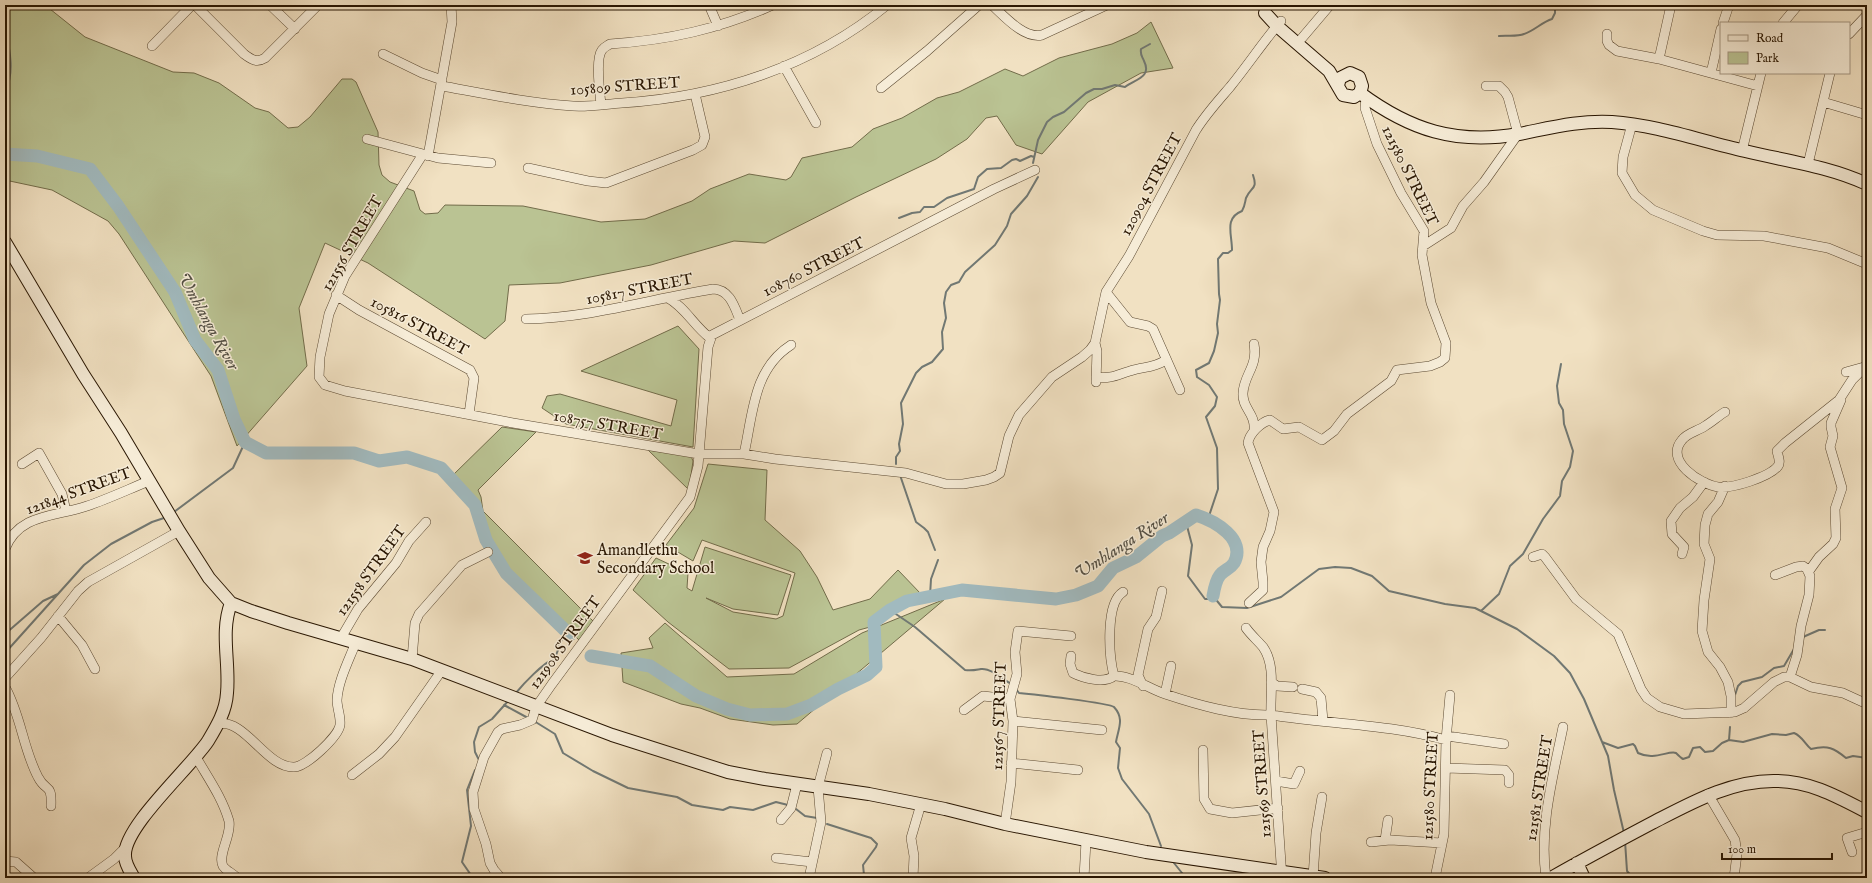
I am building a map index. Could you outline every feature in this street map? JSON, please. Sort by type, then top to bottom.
[{"type":"street","points":[[152,46],[192,5]]},
{"type":"street","points":[[195,5],[251,60],[260,61],[265,58],[318,5]]},
{"type":"street","points":[[270,5],[295,29]]},
{"type":"street","points":[[426,155],[442,83],[452,22],[451,5]]},
{"type":"street","points":[[709,5],[718,26]]},
{"type":"street","points":[[600,105],[599,59],[602,50],[606,46],[610,44],[667,39],[718,26],[751,15],[773,5]]},
{"type":"street","points":[[881,88],[927,51],[979,5]]},
{"type":"street","points":[[992,5],[1021,29],[1035,36],[1042,35],[1107,5]]},
{"type":"street","points":[[1302,38],[1330,5]]},
{"type":"street","points":[[1659,59],[1671,5]]},
{"type":"street","points":[[1723,22],[1729,5]]},
{"type":"street","points":[[1784,22],[1798,5]]},
{"type":"street","name":"105809 STREET","points":[[383,54],[442,83],[523,102],[575,106],[667,99],[695,94],[756,78],[840,39],[884,6]]},
{"type":"street","points":[[1260,9],[1279,24],[1329,71],[1338,85],[1340,92],[1346,97],[1363,95],[1395,117],[1431,131],[1448,135],[1479,138],[1518,134],[1589,122],[1632,124],[1742,151],[1808,164],[1838,172],[1867,184]]},
{"type":"street","points":[[1850,33],[1867,15]]},
{"type":"street","points":[[1279,24],[1302,38],[1335,65],[1356,75],[1361,80],[1363,95]]},
{"type":"street","name":"120904 STREET","points":[[1166,360],[1152,368],[1130,371],[1114,377],[1096,380],[1097,351],[1095,343],[1106,292],[1129,256],[1205,115],[1279,24]]},
{"type":"street","points":[[1711,73],[1720,33]]},
{"type":"street","points":[[1607,34],[1607,41],[1609,45],[1617,50],[1659,59],[1758,86]]},
{"type":"street","points":[[784,66],[816,123]]},
{"type":"street","points":[[1338,85],[1340,78],[1350,73]]},
{"type":"street","points":[[1742,151],[1761,74]]},
{"type":"street","points":[[1808,164],[1830,74]]},
{"type":"street","points":[[1486,86],[1500,86],[1506,92],[1518,134]]},
{"type":"street","points":[[528,168],[588,181],[606,183],[693,150],[702,144],[705,137],[695,94]]},
{"type":"street","name":"121580 STREET","points":[[1254,431],[1270,420],[1283,429],[1299,428],[1322,440],[1334,431],[1345,416],[1391,381],[1397,370],[1430,366],[1445,358],[1446,343],[1431,303],[1422,254],[1424,231],[1401,193],[1377,144],[1366,113],[1363,95]]},
{"type":"street","points":[[1823,102],[1867,115]]},
{"type":"street","points":[[1632,124],[1623,157],[1622,173],[1635,195],[1653,210],[1703,231],[1717,235],[1764,236],[1828,248],[1867,264]]},
{"type":"street","points":[[1423,246],[1451,228],[1463,206],[1484,182],[1518,134]]},
{"type":"street","points":[[367,139],[426,155],[491,163]]},
{"type":"street","name":"121556 STREET","points":[[319,377],[320,357],[325,329],[336,295],[345,276],[426,155]]},
{"type":"street","name":"108760 STREET","points":[[710,338],[713,333],[987,192],[1035,170]]},
{"type":"street","points":[[5,242],[208,578],[232,602],[250,611],[288,624],[412,659],[612,735],[728,772],[945,808],[1005,824],[1086,841],[1192,860],[1282,875],[1319,877],[1316,833],[1322,797]]},
{"type":"street","name":"105817 STREET","points":[[526,319],[575,316],[718,289],[726,294],[734,304],[740,320]]},
{"type":"street","points":[[1106,292],[1130,322],[1148,326],[1153,329],[1180,390]]},
{"type":"street","name":"105816 STREET","points":[[336,295],[359,310],[467,367],[473,374],[474,378],[469,414]]},
{"type":"street","points":[[668,298],[679,305],[697,327],[710,338],[698,454]]},
{"type":"street","name":"108757 STREET","points":[[319,377],[325,385],[335,389],[698,454],[744,454],[775,459],[912,474],[946,484],[956,484],[994,478],[1000,473],[1009,436],[1019,415],[1052,377],[1082,357],[1095,343]]},
{"type":"street","points":[[1249,603],[1263,590],[1264,582],[1260,562],[1262,547],[1270,531],[1274,512],[1248,443],[1248,438],[1254,431],[1255,422],[1245,405],[1243,395],[1247,378],[1253,369],[1255,350],[1254,344]]},
{"type":"street","points":[[744,454],[755,395],[768,367],[775,357],[791,345]]},
{"type":"street","points":[[1846,372],[1866,367]]},
{"type":"street","points":[[1790,677],[1797,655],[1809,595],[1809,571],[1818,557],[1833,544],[1836,538],[1835,509],[1842,488],[1830,447],[1833,436],[1831,423],[1843,395],[1852,380],[1866,367]]},
{"type":"street","points":[[1725,412],[1704,427],[1686,437],[1677,448],[1678,459],[1694,476],[1704,482],[1719,487],[1747,482],[1769,473],[1778,466],[1779,459],[1777,451],[1801,430],[1835,404],[1843,395]]},
{"type":"street","points":[[22,464],[39,453],[62,494],[66,512]]},
{"type":"street","name":"121908 STREET","points":[[501,878],[490,863],[486,844],[474,809],[473,792],[484,757],[498,732],[502,729],[520,725],[532,720],[533,705],[685,506],[693,491],[698,454]]},
{"type":"street","name":"121844 STREET","points":[[5,550],[10,538],[28,523],[47,515],[88,506],[149,481]]},
{"type":"street","points":[[1682,554],[1684,547],[1672,534],[1672,521],[1680,508],[1693,497],[1704,482]]},
{"type":"street","points":[[1725,486],[1718,502],[1708,514],[1705,525],[1704,544],[1710,559],[1704,600],[1702,631],[1708,652],[1720,667],[1728,682],[1731,696],[1731,713]]},
{"type":"street","name":"121558 STREET","points":[[341,638],[358,609],[396,563],[409,541],[426,522]]},
{"type":"street","points":[[5,678],[78,591],[88,582],[119,566],[177,528]]},
{"type":"street","points":[[412,659],[414,624],[419,614],[462,565],[488,552]]},
{"type":"street","points":[[1533,557],[1542,554],[1576,599],[1618,634],[1641,689],[1653,703],[1671,711],[1684,714],[1731,713],[1744,708],[1774,682],[1784,677],[1790,677],[1806,686],[1843,693],[1867,704]]},
{"type":"street","points":[[1774,575],[1800,566],[1809,571]]},
{"type":"street","points":[[1071,656],[1070,664],[1073,674],[1083,678],[1101,679],[1111,678],[1114,676],[1109,650],[1113,604],[1117,595],[1123,592]]},
{"type":"street","points":[[1144,686],[1138,675],[1148,629],[1156,617],[1162,592]]},
{"type":"street","points":[[88,878],[114,859],[125,848],[147,813],[196,757],[218,724],[225,706],[227,694],[225,625],[232,602]]},
{"type":"street","points":[[58,616],[82,645],[95,669]]},
{"type":"street","points":[[1246,628],[1264,651],[1269,662],[1271,682],[1271,715],[1347,723],[1446,738],[1504,744]]},
{"type":"street","name":"121567 STREET","points":[[1005,824],[1011,782],[1013,721],[1010,699],[1017,674],[1015,652],[1018,631],[1071,636]]},
{"type":"street","points":[[218,724],[226,722],[237,728],[254,744],[285,766],[296,767],[313,756],[330,742],[340,725],[337,700],[343,675],[356,642]]},
{"type":"street","points":[[1165,694],[1171,666]]},
{"type":"street","points":[[352,775],[378,754],[395,737],[442,670]]},
{"type":"street","name":"121569 STREET","points":[[1114,676],[1122,676],[1165,694],[1235,712],[1254,716],[1271,715],[1282,875]]},
{"type":"street","points":[[1271,682],[1277,686],[1316,692],[1322,698],[1323,721]]},
{"type":"street","points":[[5,687],[15,708],[37,776],[50,791],[51,806]]},
{"type":"street","name":"121580 STREET","points":[[1435,878],[1444,834],[1446,738],[1450,695]]},
{"type":"street","points":[[964,710],[983,696],[1010,699]]},
{"type":"street","points":[[1013,721],[1102,730]]},
{"type":"street","name":"121581 STREET","points":[[1546,878],[1543,850],[1545,817],[1563,727]]},
{"type":"street","points":[[1203,750],[1204,799],[1210,809],[1232,813],[1278,808]]},
{"type":"street","points":[[809,878],[821,822],[818,787],[827,753]]},
{"type":"street","points":[[196,757],[218,794],[225,811],[230,830],[223,853],[222,863],[225,868],[237,878]]},
{"type":"street","points":[[1011,763],[1078,770]]},
{"type":"street","points":[[1446,768],[1504,770],[1509,775],[1509,783]]},
{"type":"street","points":[[1276,781],[1294,784],[1300,771]]},
{"type":"street","points":[[1551,878],[1638,830],[1708,794],[1754,782],[1777,781],[1800,784],[1819,789],[1867,812]]},
{"type":"street","points":[[781,820],[791,808],[797,784]]},
{"type":"street","points":[[1708,794],[1735,840],[1736,854],[1734,878]]},
{"type":"street","points":[[913,878],[914,856],[911,838],[921,804]]},
{"type":"street","points":[[1385,840],[1388,820]]},
{"type":"street","points":[[1852,852],[1847,838],[1867,832]]},
{"type":"street","points":[[1371,842],[1385,840],[1442,843]]},
{"type":"street","points":[[1084,878],[1086,841]]},
{"type":"street","points":[[125,848],[126,863],[134,878]]},
{"type":"street","points":[[776,858],[812,862]]},
{"type":"street","points":[[5,861],[16,862],[34,878]]},
{"type":"street","points":[[1577,863],[1584,878]]},
{"type":"green space","points":[[5,5],[45,5],[85,37],[173,72],[194,73],[219,83],[255,108],[269,112],[288,128],[298,127],[310,117],[342,79],[352,79],[356,82],[378,132],[379,165],[382,175],[390,182],[414,191],[420,210],[425,214],[438,213],[445,205],[523,206],[601,222],[645,219],[692,201],[710,189],[749,174],[786,180],[791,177],[802,158],[852,147],[873,129],[902,118],[937,98],[959,92],[1005,69],[1023,76],[1059,58],[1112,44],[1137,33],[1151,22],[1173,68],[1141,73],[1088,102],[1042,154],[1016,145],[997,116],[986,118],[967,139],[936,159],[765,243],[734,241],[651,265],[560,283],[509,285],[505,321],[485,339],[368,263],[325,243],[299,308],[307,366],[237,446],[211,376],[119,234],[108,221],[52,190],[5,180]]},
{"type":"green space","points":[[678,326],[699,349],[693,447],[566,424],[542,408],[547,396],[560,394],[671,426],[677,400],[581,371]]},
{"type":"green space","points":[[502,427],[536,432],[478,490],[481,497],[483,511],[593,621],[579,640],[508,571],[488,539],[477,503],[452,476]]},
{"type":"green space","points":[[648,450],[691,456],[693,461],[689,490]]},
{"type":"green space","points":[[708,464],[767,470],[765,520],[800,551],[817,577],[833,610],[870,599],[898,570],[921,594],[891,605],[878,615],[870,627],[859,630],[789,668],[729,669],[668,622],[633,590],[656,558],[688,573],[687,588],[692,591],[705,547],[791,575],[778,615],[733,609],[706,598],[733,612],[776,619],[783,616],[795,573],[702,540],[693,561],[666,545],[694,508]]},
{"type":"green space","points":[[945,599],[797,724],[773,725],[730,719],[700,708],[681,704],[623,682],[621,653],[653,648],[649,638],[665,623],[727,677],[794,674],[862,633]]},
{"type":"waterway","points":[[1499,36],[1518,35],[1531,31],[1552,19],[1555,13],[1555,5]]},
{"type":"waterway","points":[[5,33],[11,63],[10,78],[5,92]]},
{"type":"waterway","points":[[1033,163],[1038,140],[1047,122],[1053,117],[1064,112],[1086,93],[1094,89],[1102,89],[1115,85],[1125,87],[1142,77],[1146,71],[1146,66],[1141,54],[1141,49],[1150,44]]},
{"type":"waterway","name":"Umhlanga River","points":[[5,154],[37,156],[90,169],[118,206],[175,292],[195,340],[218,370],[234,419],[245,442],[266,453],[354,453],[379,461],[407,457],[441,468],[475,505],[486,540],[506,573],[570,635]]},
{"type":"waterway","points":[[899,218],[912,213],[920,212],[924,207],[934,207],[947,198],[974,189],[978,177],[987,169],[1001,168],[1012,160],[1016,159],[1020,161],[1031,156],[1034,157]]},
{"type":"waterway","points":[[1208,519],[1218,489],[1217,448],[1206,417],[1215,406],[1217,397],[1209,385],[1197,377],[1196,370],[1209,363],[1214,351],[1218,333],[1217,324],[1220,300],[1218,259],[1223,253],[1228,253],[1232,250],[1230,232],[1231,222],[1236,214],[1242,211],[1246,198],[1254,186],[1255,183],[1253,175]]},
{"type":"waterway","points":[[896,464],[896,457],[900,451],[899,444],[903,424],[901,403],[916,373],[922,367],[932,362],[943,349],[942,332],[946,318],[944,303],[946,292],[951,285],[959,282],[965,272],[995,245],[1007,226],[1011,214],[1027,196],[1038,177]]},
{"type":"waterway","points":[[1481,611],[1499,594],[1510,566],[1523,554],[1543,519],[1560,496],[1562,481],[1570,467],[1573,451],[1564,424],[1563,410],[1559,403],[1557,386],[1561,364]]},
{"type":"waterway","points":[[174,512],[233,468],[245,442]]},
{"type":"waterway","points":[[901,478],[916,522],[928,532],[935,550]]},
{"type":"waterway","name":"Umhlanga River","points":[[591,656],[650,666],[696,696],[727,709],[750,715],[787,714],[811,705],[838,689],[867,675],[876,667],[874,622],[890,610],[907,601],[962,590],[1056,599],[1076,595],[1098,586],[1113,568],[1136,557],[1162,536],[1196,515],[1220,526],[1233,539],[1236,546],[1237,554],[1234,563],[1219,577],[1215,585],[1213,596]]},
{"type":"waterway","points":[[5,653],[84,565],[111,544],[152,522],[167,517]]},
{"type":"waterway","name":"Umhlanga River","points":[[1181,526],[1187,526],[1192,545],[1188,576],[1205,599],[1209,599],[1213,596],[1222,607],[1247,608],[1281,597],[1319,569],[1335,567],[1351,568],[1372,576],[1389,591],[1445,604],[1475,608],[1517,629],[1554,656],[1570,673],[1584,699],[1608,756],[1624,833]]},
{"type":"waterway","points":[[930,596],[931,579],[938,560]]},
{"type":"waterway","points":[[5,634],[43,601],[58,594]]},
{"type":"waterway","points":[[890,610],[915,627],[965,670],[989,670],[1011,684]]},
{"type":"waterway","points":[[1803,637],[1819,630],[1825,630]]},
{"type":"waterway","points":[[515,694],[539,669],[555,658],[565,631]]},
{"type":"waterway","points":[[1735,695],[1738,686],[1742,682],[1762,677],[1774,668],[1784,666],[1794,649]]},
{"type":"waterway","points":[[1016,689],[1019,693],[1085,701],[1114,707],[1120,720],[1116,742],[1120,748],[1118,768],[1122,779],[1149,814],[1161,846]]},
{"type":"waterway","points":[[479,760],[475,752],[474,742],[479,727],[492,719],[509,700]]},
{"type":"waterway","points":[[504,705],[528,718]]},
{"type":"waterway","points":[[534,721],[555,734],[563,753],[593,771],[628,788],[677,797],[692,805],[723,810],[730,807],[753,810],[776,802],[788,805]]},
{"type":"waterway","points":[[1729,740],[1730,727]]},
{"type":"waterway","points":[[1602,742],[1618,748],[1633,744],[1638,753],[1650,756],[1673,752],[1683,759],[1689,757],[1693,748],[1700,747],[1705,752],[1713,751],[1722,743],[1729,740],[1743,742],[1772,734],[1786,735],[1794,733],[1799,736],[1811,749],[1826,747],[1838,752],[1846,758],[1853,756],[1867,758]]},
{"type":"waterway","points":[[473,878],[462,862],[471,826],[467,790],[475,770]]},
{"type":"waterway","points":[[796,809],[805,816],[817,818]]},
{"type":"waterway","points":[[827,824],[871,838],[877,844],[863,865],[864,875],[868,878]]},
{"type":"waterway","name":"Umhlanga River","points":[[1625,841],[1627,871],[1633,878]]},
{"type":"waterway","points":[[1174,863],[1186,878]]},
{"type":"place","name":"Amandlethu Secondary School","points":[[585,558]]}]
